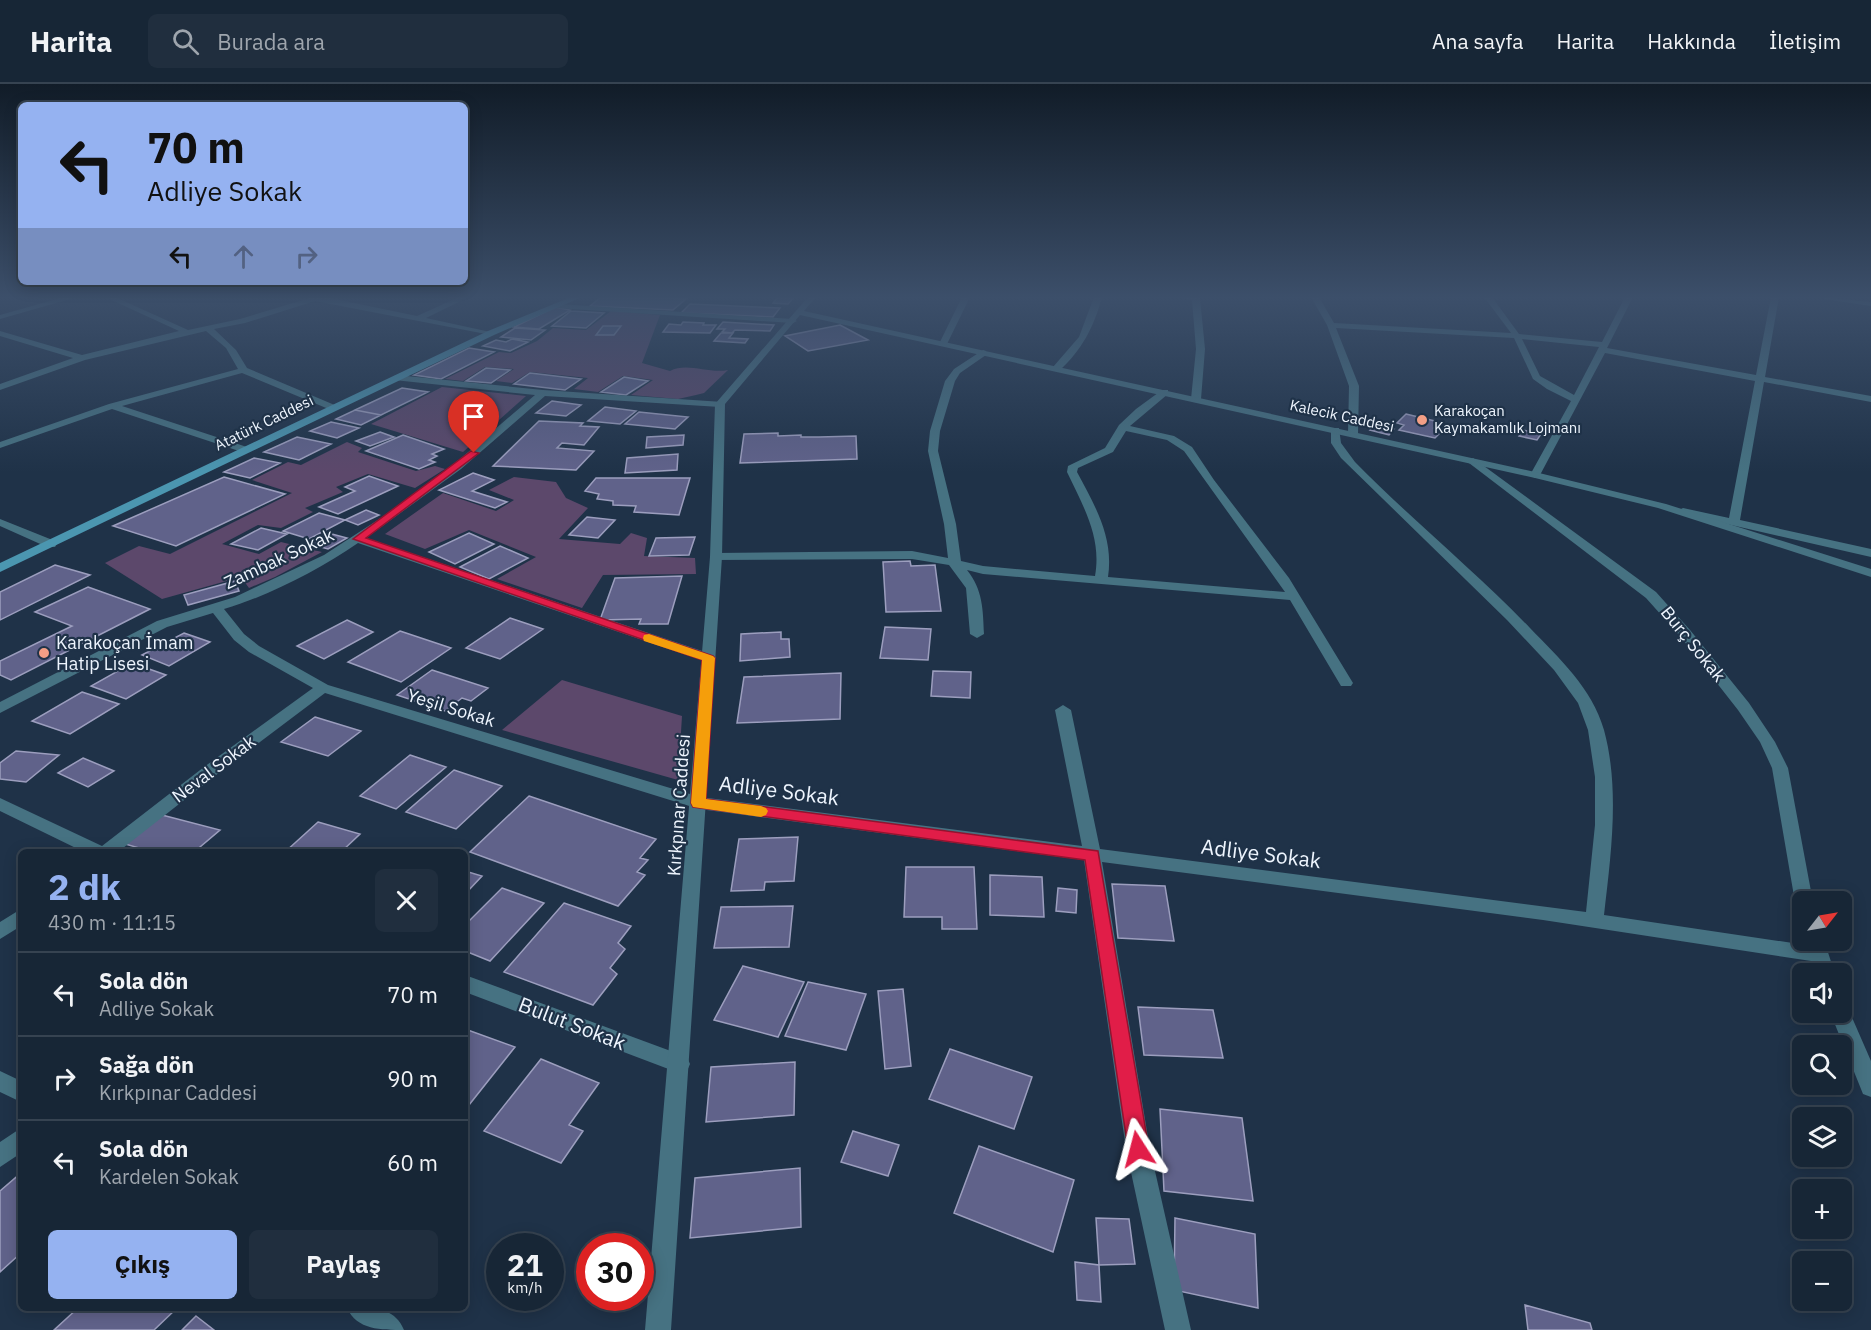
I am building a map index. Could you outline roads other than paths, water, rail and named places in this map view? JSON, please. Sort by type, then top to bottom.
[{"type":"main road","name":"Atatürk Caddesi","points":[[0,570],[445,355]]},
{"type":"street","points":[[72,355],[82,358]]},
{"type":"street","points":[[0,387],[94,355]]},
{"type":"street","points":[[237,355],[243,370]]},
{"type":"street","points":[[397,378],[543,393],[720,404],[763,355]]},
{"type":"street","points":[[955,565],[948,513],[933,451],[936,430],[950,381],[957,371],[980,355]]},
{"type":"street","name":"Kalecik Caddesi","points":[[993,355],[1473,461],[1662,506],[1871,573]]},
{"type":"street","points":[[1056,369],[1070,355]]},
{"type":"street","points":[[1196,399],[1202,355]]},
{"type":"street","points":[[1342,355],[1354,386],[1353,434]]},
{"type":"street","points":[[1526,355],[1536,377],[1550,387],[1577,400]]},
{"type":"street","points":[[1535,475],[1600,355]]},
{"type":"street","points":[[1640,355],[1871,399]]},
{"type":"street","points":[[1734,523],[1765,355]]},
{"type":"street","points":[[0,445],[112,406],[243,370],[334,408]]},
{"type":"street","name":"Zambak Sokak","points":[[0,708],[162,624],[260,592],[328,558],[457,467],[543,393]]},
{"type":"street","points":[[1101,580],[1105,563],[1104,545],[1072,472],[1073,466],[1109,450],[1124,427],[1139,411],[1165,393]]},
{"type":"street","name":"Kırkpınar Caddesi","points":[[658,1330],[716,557],[720,404]]},
{"type":"street","points":[[112,406],[246,450]]},
{"type":"street","points":[[1124,427],[1170,438],[1188,448],[1295,597],[1346,683]]},
{"type":"street","points":[[1335,430],[1336,444],[1363,476],[1464,568],[1504,608],[1573,682],[1584,700],[1596,730],[1602,768],[1603,813],[1594,920]]},
{"type":"street","name":"Burç Sokak","points":[[1473,461],[1652,595],[1671,615],[1752,717],[1773,749],[1780,768],[1802,891]]},
{"type":"street","points":[[1662,506],[1871,553]]},
{"type":"street","points":[[0,522],[51,544]]},
{"type":"street","points":[[358,539],[709,658]]},
{"type":"street","points":[[716,557],[912,555],[938,557],[955,565],[968,576],[974,588],[977,634]]},
{"type":"street","points":[[955,565],[983,570],[1295,597]]},
{"type":"street","name":"Yeşil Sokak","points":[[215,607],[225,622],[247,643],[323,688],[699,803]]},
{"type":"street","name":"Neval Sokak","points":[[110,849],[323,688]]},
{"type":"street","points":[[1063,710],[1092,855],[1138,1149],[1178,1330]]},
{"type":"street","name":"Adliye Sokak","points":[[699,803],[1792,944]]},
{"type":"street","points":[[0,804],[93,849]]},
{"type":"street","points":[[0,932],[18,918]]},
{"type":"street","name":"Bulut Sokak","points":[[468,984],[679,1064]]},
{"type":"street","points":[[1845,1023],[1871,1087]]},
{"type":"street","points":[[0,1081],[18,1090]]},
{"type":"street","points":[[0,1156],[18,1141]]},
{"type":"street","points":[[364,1311],[391,1330]]},
{"type":"place","name":"Karakoçan Kaymakamlık Lojmanı","points":[[1422,420]]},
{"type":"place","name":"Karakoçan İmam Hatip Lisesi","points":[[44,653]]}]
